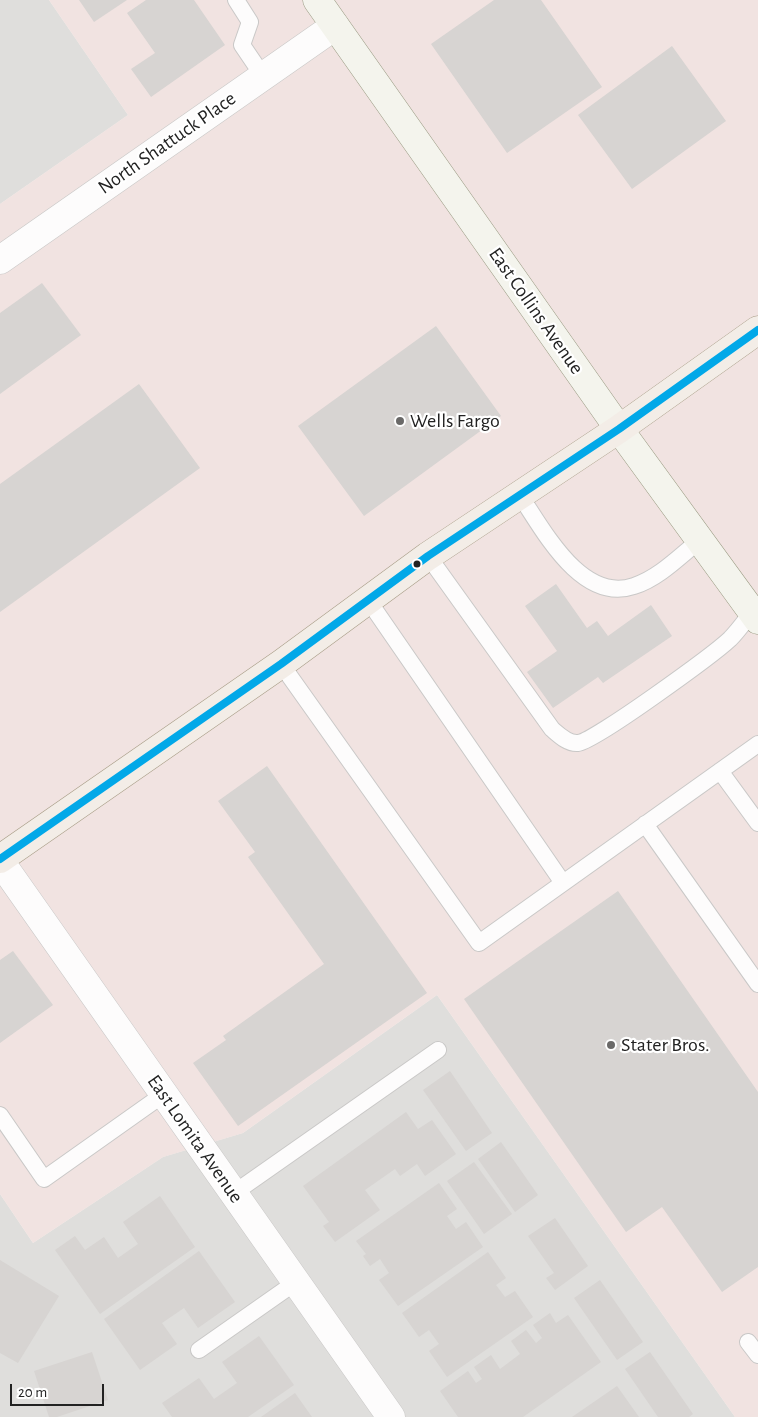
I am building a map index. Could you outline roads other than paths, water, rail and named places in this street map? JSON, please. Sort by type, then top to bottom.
[{"type":"main road","points":[[0,860],[281,664],[428,556],[619,429],[758,330]]},
{"type":"street","name":"East Collins Avenue","points":[[317,0],[619,429],[755,616]]},
{"type":"street","name":"North Shattuck Place","points":[[0,260],[335,26]]},
{"type":"street","name":"East Lomita Avenue","points":[[0,860],[391,1417]]},
{"type":"lane","points":[[236,0],[250,22],[242,45],[263,76]]},
{"type":"lane","points":[[519,494],[560,554],[575,571],[594,582],[614,589],[633,586],[653,577],[700,540]]},
{"type":"lane","points":[[428,556],[552,729],[566,740],[577,743],[599,734],[712,653],[755,616]]},
{"type":"lane","points":[[368,600],[563,883]]},
{"type":"lane","points":[[281,664],[479,942],[758,744]]},
{"type":"lane","points":[[720,771],[758,823]]},
{"type":"lane","points":[[645,824],[758,984]]},
{"type":"lane","points":[[234,1193],[438,1050]]},
{"type":"lane","points":[[0,1115],[44,1179],[164,1094]]},
{"type":"lane","points":[[199,1350],[296,1282]]},
{"type":"place","name":"Wells Fargo","points":[[400,421]]},
{"type":"place","name":"Stater Bros.","points":[[611,1045]]}]
